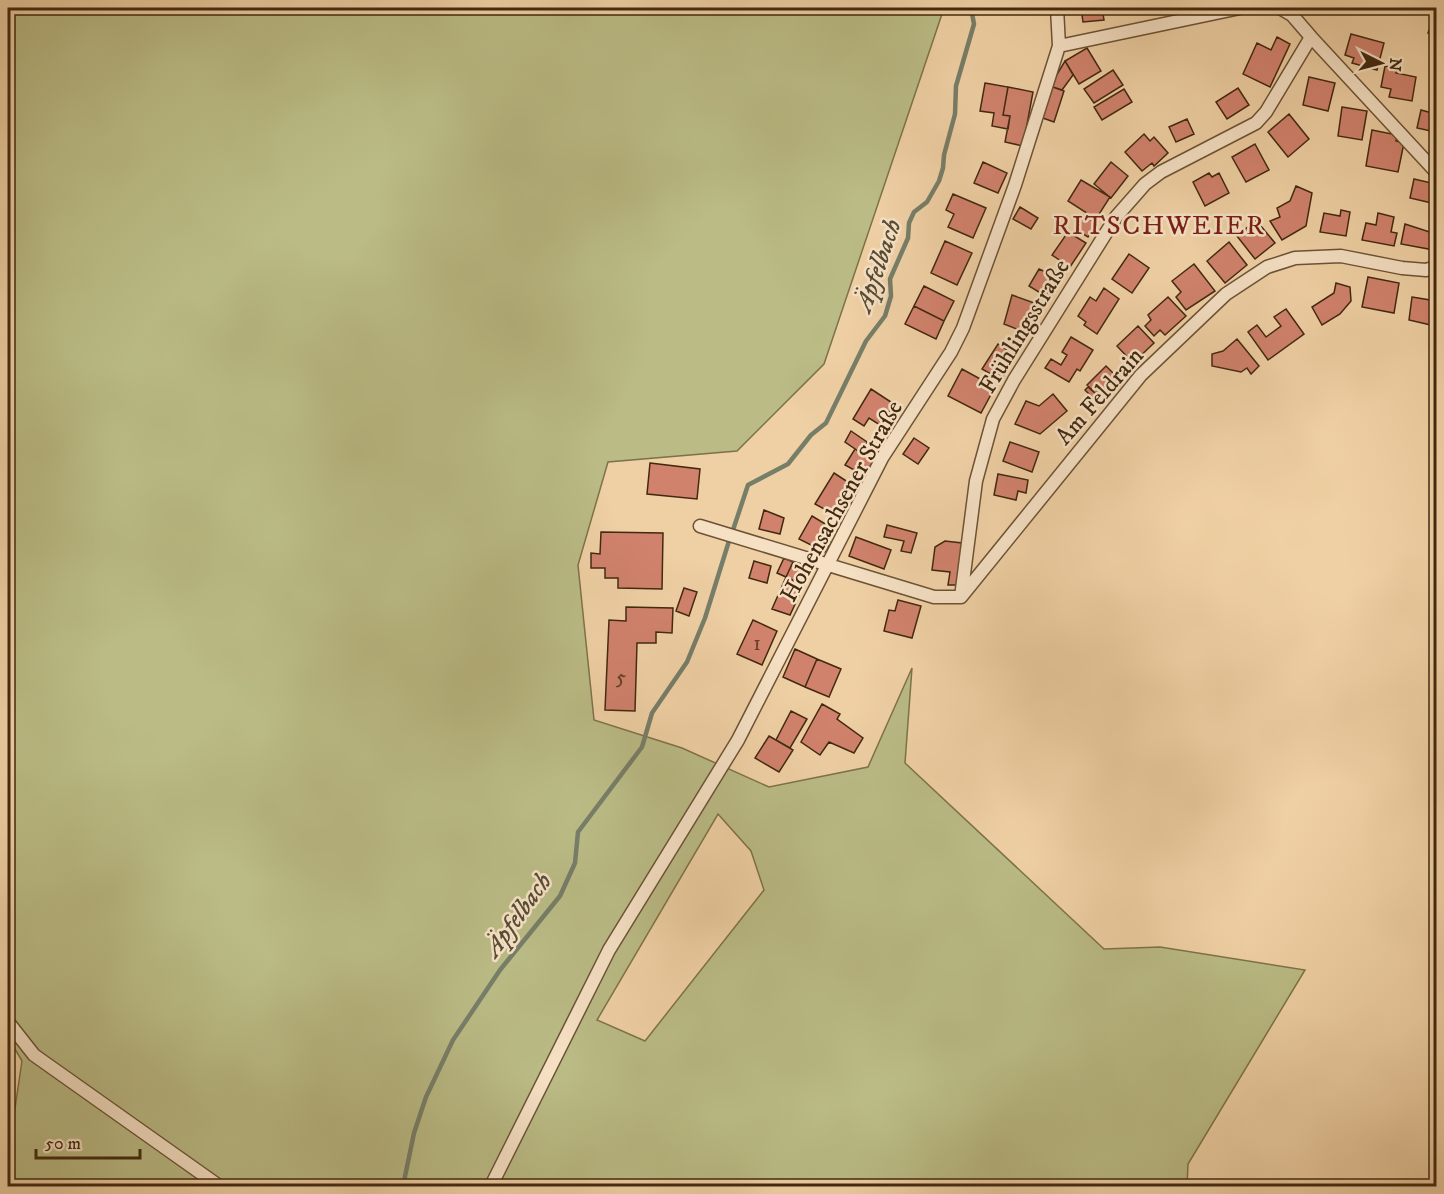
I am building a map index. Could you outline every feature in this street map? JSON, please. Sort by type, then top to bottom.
[{"type":"street","name":"Hohensachsener Straße","points":[[491,1186],[609,950],[738,740],[882,458],[951,352],[963,328],[1015,185],[1059,46],[1057,8]]},
{"type":"street","points":[[1059,46],[1223,9],[1240,8]]},
{"type":"street","points":[[1280,8],[1292,15],[1437,172]]},
{"type":"street","name":"Frühlingsstraße","points":[[961,597],[976,481],[993,419],[1116,216],[1145,183],[1182,160],[1256,123],[1266,112],[1311,38]]},
{"type":"street","name":"Am Feldrain","points":[[961,597],[1141,375],[1226,294],[1267,267],[1304,257],[1341,256],[1402,268],[1426,270],[1437,267]]},
{"type":"street","points":[[700,526],[934,597],[949,599],[961,597]]},
{"type":"street","points":[[8,1022],[34,1055],[219,1186]]},
{"type":"green space","points":[[8,8],[944,8],[824,364],[737,451],[608,462],[578,565],[594,720],[682,748],[769,787],[868,767],[912,668],[905,763],[1104,949],[1160,947],[1305,970],[1188,1164],[1187,1186],[8,1186],[8,1155],[22,1061],[8,1037]],"holes":[[[718,814],[751,851],[764,890],[645,1041],[597,1020]]]},
{"type":"building","points":[[1081,8],[1102,8],[1104,20],[1083,22]]},
{"type":"building","points":[[1436,10],[1436,36],[1428,33]]},
{"type":"building","points":[[1351,34],[1384,43],[1377,70],[1352,63],[1354,58],[1345,55]]},
{"type":"building","points":[[1277,37],[1290,44],[1270,87],[1243,74],[1257,43],[1271,50]]},
{"type":"building","points":[[1087,48],[1101,71],[1079,84],[1065,61]]},
{"type":"building","points":[[1065,61],[1073,75],[1062,90],[1050,86]]},
{"type":"building","points":[[1385,66],[1397,68],[1396,73],[1416,77],[1412,101],[1389,97],[1391,89],[1381,87]]},
{"type":"building","points":[[1113,70],[1123,85],[1094,103],[1084,89]]},
{"type":"building","points":[[1309,77],[1335,83],[1328,111],[1303,105]]},
{"type":"building","points":[[985,83],[1008,87],[1003,115],[1010,116],[1008,129],[992,126],[994,113],[980,111]]},
{"type":"building","points":[[1050,86],[1064,91],[1054,122],[1040,117]]},
{"type":"building","points":[[1008,87],[1033,92],[1023,146],[1005,142],[1010,116],[1003,115]]},
{"type":"building","points":[[1238,88],[1249,105],[1227,119],[1216,102]]},
{"type":"building","points":[[1124,89],[1132,102],[1102,120],[1094,107]]},
{"type":"building","points":[[1434,103],[1436,104],[1436,132],[1417,128],[1421,110],[1432,113]]},
{"type":"building","points":[[1342,107],[1367,111],[1362,140],[1338,136]]},
{"type":"building","points":[[1289,114],[1309,139],[1288,157],[1268,132]]},
{"type":"building","points":[[1187,119],[1194,134],[1176,142],[1169,127]]},
{"type":"building","points":[[1372,130],[1397,135],[1396,141],[1404,143],[1398,172],[1366,166]]},
{"type":"building","points":[[1144,134],[1150,141],[1154,137],[1168,153],[1154,166],[1152,163],[1142,171],[1125,152]]},
{"type":"building","points":[[1255,144],[1269,170],[1246,182],[1232,157]]},
{"type":"building","points":[[983,162],[1007,173],[998,193],[974,183]]},
{"type":"building","points":[[1111,162],[1128,176],[1111,198],[1094,184]]},
{"type":"building","points":[[1209,173],[1212,177],[1219,173],[1229,193],[1205,206],[1193,182]]},
{"type":"building","points":[[1414,179],[1436,184],[1436,204],[1410,198]]},
{"type":"building","points":[[1081,180],[1110,197],[1096,219],[1068,201]]},
{"type":"building","points":[[1296,186],[1312,193],[1306,226],[1282,240],[1270,221],[1280,217],[1277,208],[1290,201]]},
{"type":"building","points":[[953,194],[986,208],[973,238],[948,227],[954,214],[946,210]]},
{"type":"building","points":[[1020,207],[1038,218],[1031,229],[1013,219]]},
{"type":"building","points":[[1341,210],[1350,212],[1346,236],[1320,232],[1324,213],[1340,216]]},
{"type":"building","points":[[1378,213],[1394,217],[1391,232],[1397,233],[1394,246],[1362,240],[1366,223],[1376,225]]},
{"type":"building","points":[[1084,215],[1097,224],[1088,237],[1075,229]]},
{"type":"building","points":[[1256,220],[1275,243],[1255,259],[1237,236]]},
{"type":"building","points":[[1405,224],[1436,234],[1434,250],[1401,244]]},
{"type":"building","points":[[1068,232],[1086,243],[1070,267],[1052,255]]},
{"type":"building","points":[[945,241],[972,253],[957,285],[931,273]]},
{"type":"building","points":[[1229,242],[1247,265],[1225,283],[1207,261]]},
{"type":"building","points":[[1129,254],[1149,268],[1132,293],[1112,279]]},
{"type":"building","points":[[1194,264],[1215,291],[1186,310],[1176,297],[1181,292],[1172,281]]},
{"type":"building","points":[[1039,269],[1062,279],[1052,296],[1044,291],[1042,294],[1029,286]]},
{"type":"building","points":[[1368,277],[1399,283],[1394,313],[1362,307]]},
{"type":"building","points":[[1336,283],[1350,287],[1351,301],[1340,314],[1322,325],[1312,307],[1334,293]]},
{"type":"building","points":[[924,286],[954,301],[944,321],[914,306]]},
{"type":"building","points":[[1104,288],[1119,299],[1097,334],[1084,325],[1086,322],[1078,316],[1090,297],[1096,301]]},
{"type":"building","points":[[1012,295],[1037,304],[1027,333],[1004,324]]},
{"type":"building","points":[[1168,297],[1186,316],[1165,335],[1160,330],[1154,336],[1145,326],[1151,320],[1148,315]]},
{"type":"building","points":[[1412,297],[1436,301],[1435,326],[1409,320]]},
{"type":"building","points":[[914,306],[944,321],[936,339],[905,324]]},
{"type":"building","points":[[1286,309],[1304,334],[1268,360],[1248,332],[1257,325],[1266,337],[1281,326],[1274,317]]},
{"type":"building","points":[[1138,326],[1154,343],[1133,363],[1117,346]]},
{"type":"building","points":[[1071,337],[1093,350],[1080,371],[1077,369],[1069,382],[1045,368],[1051,359],[1061,365],[1067,355],[1062,352]]},
{"type":"building","points":[[1237,339],[1259,366],[1251,374],[1247,368],[1241,372],[1212,366],[1212,354],[1223,351]]},
{"type":"building","points":[[998,344],[1016,356],[1001,380],[982,369]]},
{"type":"building","points":[[1106,366],[1123,383],[1104,402],[1087,385]]},
{"type":"building","points":[[962,369],[995,387],[981,413],[948,396]]},
{"type":"building","points":[[1088,387],[1098,396],[1095,400],[1085,390]]},
{"type":"building","points":[[871,389],[894,404],[880,425],[869,418],[864,426],[853,419]]},
{"type":"building","points":[[1053,394],[1067,411],[1040,434],[1015,424],[1026,401],[1039,406]]},
{"type":"building","points":[[851,431],[867,442],[861,453],[845,442]]},
{"type":"building","points":[[914,438],[929,448],[918,464],[903,454]]},
{"type":"building","points":[[1010,442],[1039,452],[1032,472],[1003,461]]},
{"type":"building","points":[[855,449],[873,461],[865,476],[845,465]]},
{"type":"building","points":[[650,463],[700,469],[697,499],[647,494]]},
{"type":"building","points":[[834,473],[854,486],[837,516],[815,504]]},
{"type":"building","points":[[998,474],[1028,480],[1026,493],[1018,491],[1016,500],[994,495]]},
{"type":"building","points":[[764,510],[784,518],[780,534],[759,529]]},
{"type":"building","points":[[812,516],[832,528],[826,540],[831,542],[825,552],[799,539]]},
{"type":"building","points":[[887,525],[917,533],[911,553],[901,551],[904,541],[884,537]]},
{"type":"building","points":[[601,532],[663,533],[662,589],[618,588],[618,578],[605,578],[605,568],[591,568],[591,553],[600,554]]},
{"type":"building","points":[[856,537],[891,550],[884,569],[849,556]]},
{"type":"building","points":[[945,541],[962,543],[957,585],[948,585],[950,572],[932,570],[935,547]]},
{"type":"building","points":[[784,558],[811,570],[790,615],[772,609],[786,577],[777,573]]},
{"type":"building","points":[[754,561],[771,566],[767,583],[749,578]]},
{"type":"building","points":[[793,562],[811,570],[804,585],[786,577]]},
{"type":"building","points":[[684,588],[697,592],[689,616],[676,611]]},
{"type":"building","points":[[898,600],[921,606],[912,638],[884,631],[889,610],[895,611]]},
{"type":"building","points":[[626,607],[673,608],[672,633],[656,632],[656,643],[637,643],[635,711],[605,710],[609,620],[626,621]]},
{"type":"building","points":[[753,620],[777,631],[762,665],[737,654]]},
{"type":"building","points":[[795,649],[817,659],[805,687],[783,677]]},
{"type":"building","points":[[817,659],[841,669],[829,697],[805,687]]},
{"type":"building","points":[[822,704],[840,714],[837,719],[863,738],[854,753],[829,742],[820,755],[801,742]]},
{"type":"building","points":[[791,711],[807,719],[790,748],[776,740]]},
{"type":"building","points":[[769,736],[793,750],[779,772],[755,758]]},
{"type":"waterway","name":"Äpfelbach","points":[[733,530],[748,485],[788,464],[811,435],[826,423],[866,341],[885,316],[891,296],[890,279],[908,238],[909,223],[914,212],[927,202],[939,181],[943,168],[944,155],[955,114],[956,86],[974,24],[971,8]]},
{"type":"waterway","name":"Äpfelbach","points":[[403,1186],[414,1133],[426,1097],[453,1040],[500,970],[560,896],[575,863],[578,832],[642,747],[652,713],[687,662],[705,618],[729,541]]},
{"type":"district","name":"RITSCHWEIER","points":[[1159,225]]}]
